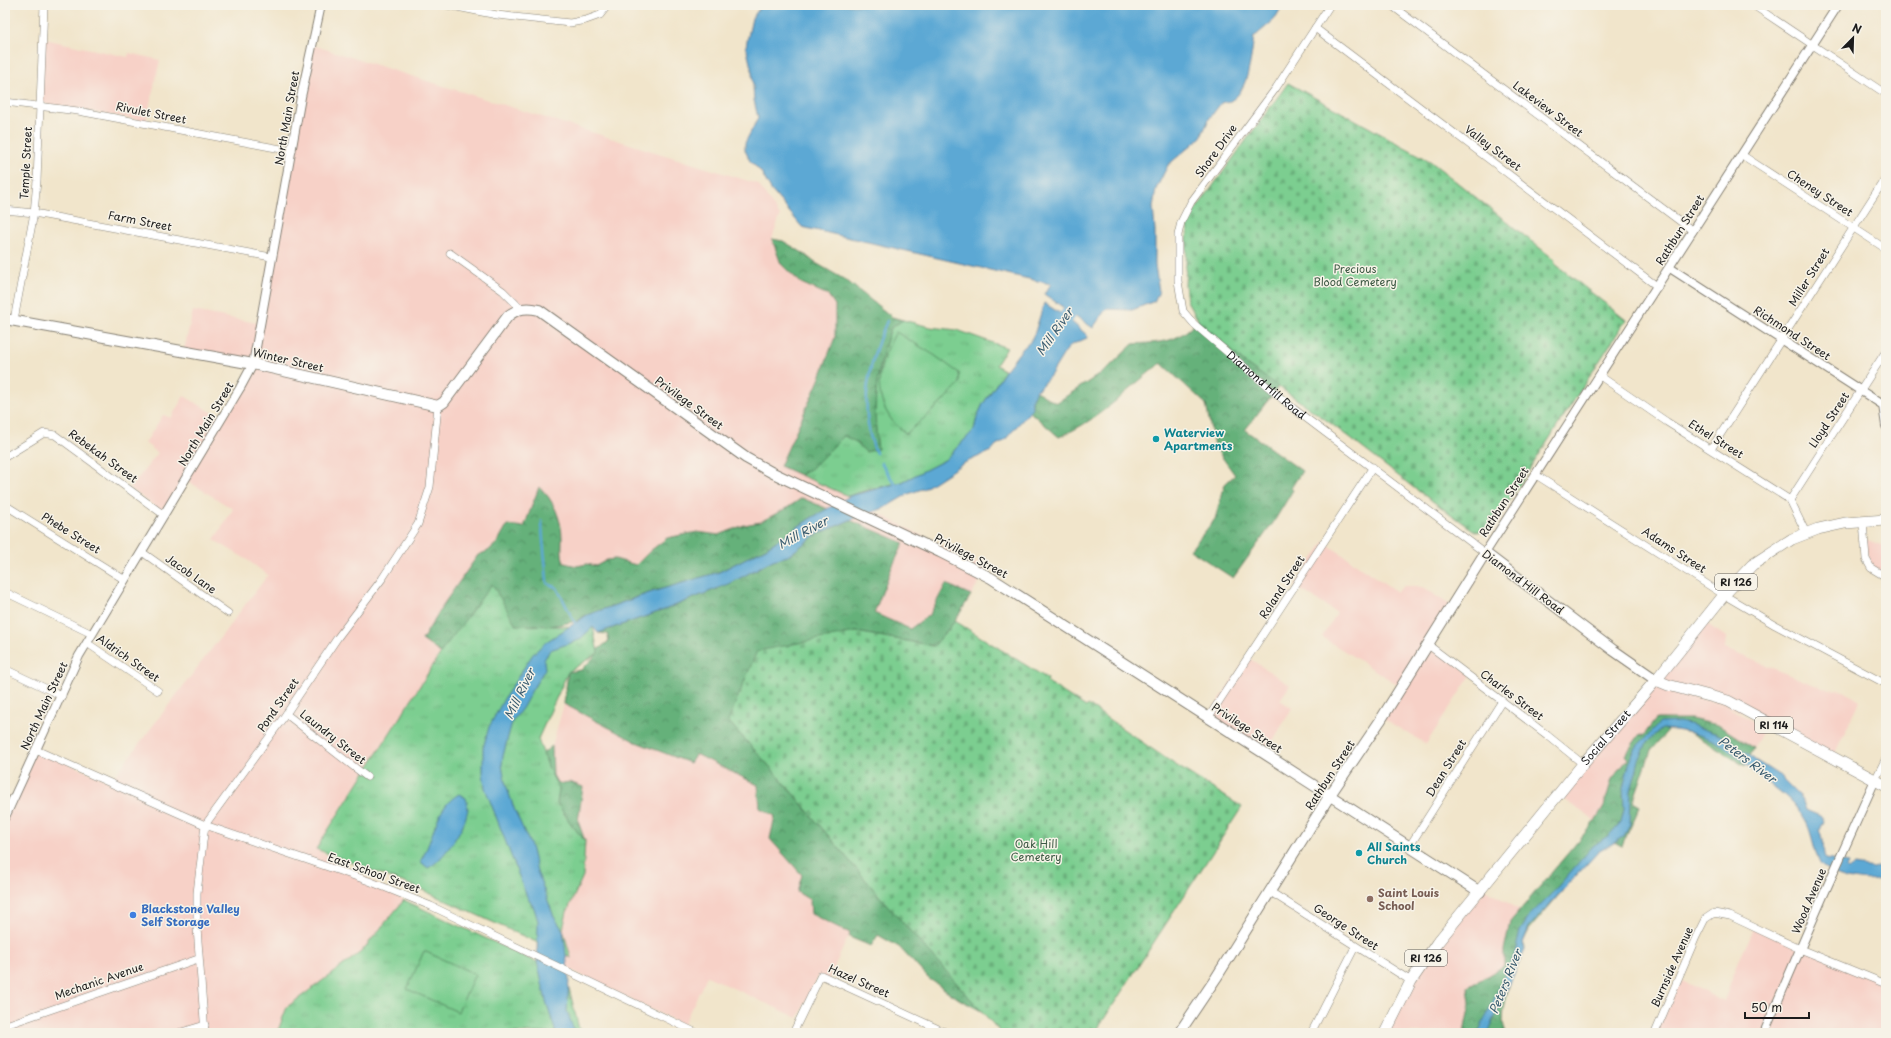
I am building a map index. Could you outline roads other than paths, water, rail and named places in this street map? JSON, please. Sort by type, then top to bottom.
[{"type":"main road","name":"Privilege Street","points":[[520,309],[530,308],[544,313],[746,458],[991,578],[1480,892]]},
{"type":"main road","points":[[438,406],[444,402],[508,316],[520,309]]},
{"type":"main road","name":"Winter Street","points":[[10,320],[253,364],[438,406]]},
{"type":"main road","name":"Social Street","points":[[1385,1033],[1411,981],[1437,943],[1583,764],[1656,680],[1724,595],[1752,564],[1792,539],[1806,533],[1845,523],[1886,520]]},
{"type":"main road","name":"Rathbun Street","points":[[1179,1033],[1216,978],[1330,795],[1380,721],[1485,553]]},
{"type":"main road","name":"Diamond Hill Road","points":[[1485,553],[1613,650],[1656,680],[1668,685],[1728,701],[1886,786]]},
{"type":"street","name":"Temple Street","points":[[10,320],[34,213],[37,181],[44,5]]},
{"type":"street","name":"North Main Street","points":[[5,817],[87,643],[253,364],[271,257],[292,152],[301,97],[321,5]]},
{"type":"street","points":[[447,5],[497,14],[570,23],[586,20],[600,15],[608,5]]},
{"type":"street","name":"Shore Drive","points":[[1194,324],[1183,311],[1178,290],[1178,235],[1181,222],[1191,202],[1276,88],[1330,5]]},
{"type":"street","name":"Lakeview Street","points":[[1391,5],[1693,231]]},
{"type":"street","points":[[1753,5],[1886,94]]},
{"type":"street","name":"Rathbun Street","points":[[1485,553],[1658,287],[1838,5]]},
{"type":"street","name":"Valley Street","points":[[1315,28],[1658,287]]},
{"type":"street","name":"Rivulet Street","points":[[5,102],[39,104],[292,152]]},
{"type":"street","name":"Cheney Street","points":[[1742,155],[1886,249]]},
{"type":"street","name":"Miller Street","points":[[1711,449],[1886,177]]},
{"type":"street","name":"Farm Street","points":[[5,210],[34,213],[271,257]]},
{"type":"street","points":[[450,253],[503,291],[520,309]]},
{"type":"street","name":"Richmond Street","points":[[1670,268],[1883,405],[1886,426]]},
{"type":"street","name":"Diamond Hill Road","points":[[1194,324],[1294,409],[1485,553]]},
{"type":"street","name":"Lloyd Street","points":[[1790,500],[1886,351]]},
{"type":"street","name":"Ethel Street","points":[[1600,376],[1790,500]]},
{"type":"street","name":"Pond Street","points":[[205,1033],[198,959],[197,893],[205,825],[286,714],[338,637],[382,579],[418,524],[430,487],[438,406]]},
{"type":"street","name":"Rebekah Street","points":[[5,457],[44,433],[55,435],[164,515]]},
{"type":"street","name":"Roland Street","points":[[1208,718],[1372,467]]},
{"type":"street","name":"Adams Street","points":[[1536,475],[1724,595],[1775,625],[1886,684]]},
{"type":"street","points":[[1790,500],[1806,533]]},
{"type":"street","name":"Phebe Street","points":[[5,505],[125,580]]},
{"type":"street","points":[[1863,522],[1866,559],[1871,568],[1886,577]]},
{"type":"street","name":"Jacob Lane","points":[[142,552],[228,613]]},
{"type":"street","points":[[5,592],[92,634]]},
{"type":"street","name":"Aldrich Street","points":[[87,643],[158,691]]},
{"type":"street","name":"Charles Street","points":[[1427,644],[1583,764]]},
{"type":"street","points":[[5,669],[62,696]]},
{"type":"street","name":"Dean Street","points":[[1409,847],[1502,701]]},
{"type":"street","name":"Laundry Street","points":[[286,714],[367,777]]},
{"type":"street","name":"East School Street","points":[[36,750],[205,825],[376,884],[431,906],[697,1033]]},
{"type":"street","points":[[1875,780],[1886,758]]},
{"type":"street","name":"Wood Avenue","points":[[1764,1033],[1841,854],[1875,780]]},
{"type":"street","name":"George Street","points":[[1269,891],[1355,947],[1411,981]]},
{"type":"street","name":"Burnside Avenue","points":[[1655,1033],[1696,937],[1705,919],[1714,913],[1730,916],[1800,948]]},
{"type":"street","points":[[1311,1033],[1355,947]]},
{"type":"street","points":[[1800,948],[1886,984]]},
{"type":"street","name":"Mechanic Avenue","points":[[6,1024],[198,959]]},
{"type":"street","name":"Hazel Street","points":[[793,1033],[820,975],[946,1033]]},
{"type":"street","points":[[6,1024],[10,1033]]},
{"type":"street","points":[[178,1033],[204,1025]]},
{"type":"water","points":[[762,5],[1285,5],[1274,20],[1254,37],[1248,72],[1241,90],[1230,101],[1221,103],[1209,119],[1201,137],[1168,165],[1156,189],[1153,207],[1155,230],[1155,265],[1159,291],[1155,301],[1132,310],[1106,309],[1093,328],[1044,294],[1051,284],[802,227],[771,190],[761,172],[750,161],[745,150],[745,143],[758,118],[754,100],[752,72],[746,46],[752,18]]},
{"type":"water","points":[[1044,303],[1066,317],[1087,335],[1087,338],[1071,345],[1065,352],[1050,376],[1036,391],[1032,398],[1032,409],[1004,441],[996,445],[991,451],[962,464],[925,488],[908,494],[884,508],[850,520],[814,536],[788,556],[773,560],[731,583],[664,610],[598,633],[593,627],[579,640],[550,650],[544,660],[545,669],[523,707],[512,722],[502,765],[506,785],[515,811],[531,846],[537,871],[554,917],[563,930],[569,979],[567,1011],[575,1033],[556,1033],[546,1001],[537,961],[538,921],[534,908],[527,897],[485,788],[483,773],[483,748],[489,727],[505,697],[533,654],[546,642],[587,615],[652,592],[719,572],[766,548],[811,518],[850,496],[902,482],[945,460],[974,430],[977,417],[983,404],[1005,371],[1022,349],[1030,342],[1035,332]]},
{"type":"water","name":"Peters River","points":[[1679,722],[1689,724],[1728,738],[1755,760],[1777,774],[1802,799],[1806,810],[1822,817],[1824,821],[1820,830],[1823,838],[1826,859],[1848,863],[1846,868],[1848,870],[1854,865],[1873,868],[1886,863],[1886,875],[1877,880],[1870,881],[1847,878],[1826,869],[1819,862],[1806,822],[1796,807],[1786,796],[1726,747],[1700,735],[1662,729],[1648,741],[1639,760],[1631,791],[1630,824],[1624,837],[1598,852],[1529,927],[1523,943],[1525,949],[1488,1033],[1478,1033],[1514,956],[1520,931],[1531,914],[1554,891],[1593,846],[1609,835],[1621,822],[1624,809],[1623,788],[1631,756],[1637,746],[1660,723]]},
{"type":"water","points":[[459,794],[466,798],[468,806],[462,828],[446,852],[434,865],[428,868],[422,863],[421,860],[436,824],[445,807]]},
{"type":"waterway","name":"Mill River","points":[[1055,333],[1070,312],[1080,294]]},
{"type":"waterway","points":[[876,453],[867,420],[868,386],[870,369],[880,336],[887,321]]},
{"type":"waterway","points":[[881,463],[897,487]]},
{"type":"waterway","points":[[542,521],[547,583],[557,588],[576,625]]},
{"type":"place","name":"Waterview Apartments","points":[[1156,439]]},
{"type":"place","name":"All Saints Church","points":[[1359,853]]},
{"type":"place","name":"Saint Louis School","points":[[1370,899]]},
{"type":"place","name":"Blackstone Valley Self Storage","points":[[133,915]]},
{"type":"park label","name":"Precious Blood Cemetery","points":[[1355,275]]},
{"type":"park label","name":"Oak Hill Cemetery","points":[[1036,850]]}]
